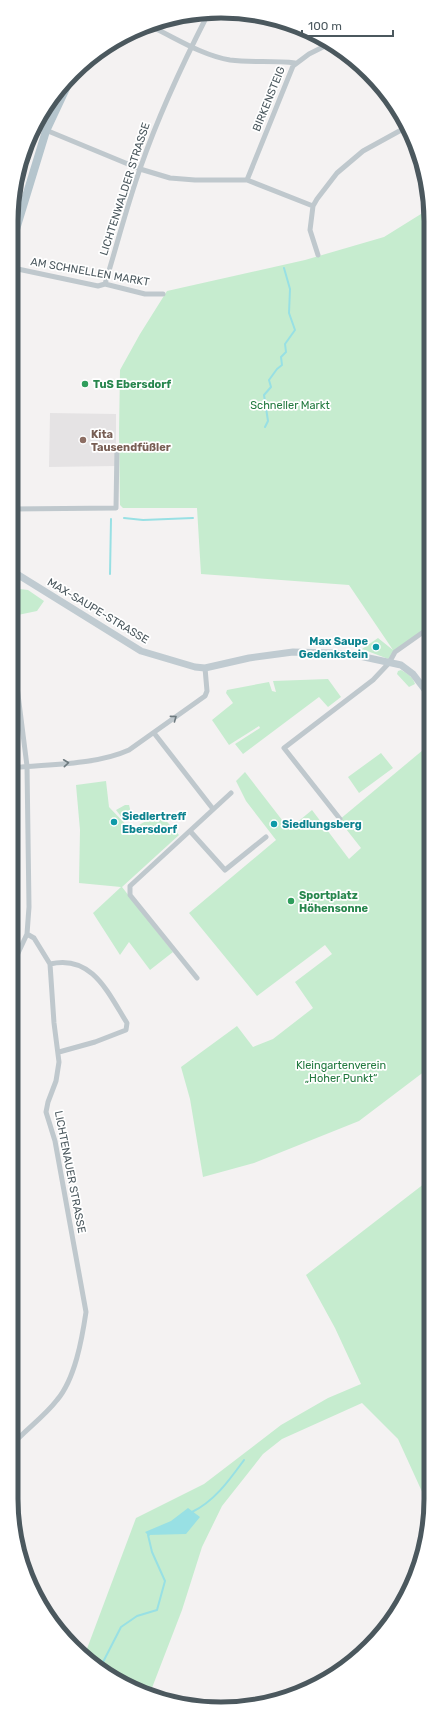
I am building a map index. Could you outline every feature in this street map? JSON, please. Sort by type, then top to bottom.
[{"type":"main road","points":[[18,222],[46,130],[65,91]]},
{"type":"street","name":"LICHTENWALDER STRASSE","points":[[105,284],[140,169],[166,102],[206,18]]},
{"type":"street","points":[[156,29],[208,54],[229,60],[278,61],[295,63]]},
{"type":"street","name":"BIRKENSTEIG","points":[[247,180],[295,63],[324,46]]},
{"type":"street","points":[[41,128],[140,169],[170,178],[195,180],[247,180],[313,206]]},
{"type":"street","points":[[318,255],[310,230],[313,206],[338,173],[363,151],[402,129]]},
{"type":"street","name":"AM SCHNELLEN MARKT","points":[[18,269],[98,286],[105,284],[145,294],[163,294]]},
{"type":"street","points":[[18,509],[116,508],[117,448]]},
{"type":"street","name":"MAX-SAUPE-STRASSE","points":[[18,575],[141,651],[195,667],[205,668],[249,658],[293,652],[334,653],[355,655],[401,665],[413,674],[424,688]]},
{"type":"street","points":[[340,819],[284,748],[373,680],[389,663],[395,652],[424,632]]},
{"type":"street","points":[[18,767],[99,759],[116,756],[129,750],[205,696],[207,691],[205,668]]},
{"type":"street","points":[[18,695],[27,766],[27,934],[18,953]]},
{"type":"street","points":[[154,733],[213,809]]},
{"type":"street","points":[[197,978],[130,895],[130,886],[231,792]]},
{"type":"street","points":[[190,831],[225,870],[266,837]]},
{"type":"street","name":"LICHTENAUER STRASSE","points":[[18,1439],[57,1402],[65,1389],[83,1334],[86,1312],[55,1141],[46,1112],[56,1081],[59,1062],[59,1052],[54,1023],[50,964],[34,938],[27,934]]},
{"type":"street","points":[[50,964],[60,962],[76,964],[93,973],[101,982],[127,1023],[126,1030],[95,1042],[59,1052]]},
{"type":"shaded area","name":"Kita Tausendfüßler","points":[[50,413],[116,414],[116,466],[49,467]]},
{"type":"green space","name":"Schneller Markt","points":[[424,212],[424,634],[396,653],[391,660],[362,649],[378,638],[393,650],[349,585],[201,574],[197,508],[123,508],[120,505],[120,370],[140,334],[167,291],[305,260],[384,237]]},
{"type":"green space","points":[[18,589],[28,590],[44,601],[37,611],[18,615]]},
{"type":"green space","points":[[401,670],[413,679],[415,684],[409,687],[397,674],[398,671]]},
{"type":"green space","points":[[328,679],[341,697],[328,707],[319,697],[243,754],[235,744],[260,728],[259,726],[229,745],[212,720],[233,703],[226,693],[227,690],[269,682],[272,691],[276,692],[273,681]]},
{"type":"green space","name":"Kleingartenverein „Hoher Punkt“","points":[[424,749],[424,1072],[359,1121],[254,1163],[203,1177],[190,1099],[181,1067],[237,1026],[253,1047],[273,1039],[313,1008],[295,982],[332,954],[325,945],[257,996],[189,913],[276,840],[246,801],[236,781],[245,772],[289,829],[312,810],[349,859],[361,848],[339,820]]},
{"type":"green space","points":[[381,753],[393,768],[359,793],[348,777]]},
{"type":"green space","points":[[106,781],[109,807],[131,830],[159,813],[179,835],[122,887],[173,952],[150,970],[129,942],[120,955],[93,913],[121,887],[79,883],[80,830],[76,785]]},
{"type":"green space","points":[[125,805],[129,805],[132,817],[123,819],[116,810]]},
{"type":"green space","points":[[424,1184],[424,1496],[398,1439],[362,1403],[282,1439],[263,1454],[222,1506],[202,1547],[182,1610],[151,1690],[143,1687],[119,1675],[86,1651],[136,1518],[204,1484],[281,1425],[328,1398],[361,1384],[335,1328],[306,1275]]},
{"type":"water","points":[[188,1508],[200,1517],[186,1534],[148,1535],[145,1532],[171,1521]]},
{"type":"waterway","points":[[265,427],[268,421],[264,395],[271,387],[269,380],[282,365],[281,357],[286,352],[285,344],[295,330],[289,313],[290,289],[284,268]]},
{"type":"waterway","points":[[124,518],[143,520],[193,518]]},
{"type":"waterway","points":[[110,574],[111,519]]},
{"type":"waterway","points":[[192,1512],[215,1496],[244,1460]]},
{"type":"waterway","points":[[102,1664],[121,1627],[137,1616],[157,1610],[165,1581],[152,1552],[149,1535]]},
{"type":"place","name":"TuS Ebersdorf","points":[[85,384]]},
{"type":"place","name":"Kita Tausendfüßler","points":[[83,440]]},
{"type":"place","name":"Max Saupe Gedenkstein","points":[[376,647]]},
{"type":"place","name":"Siedlertreff Ebersdorf","points":[[114,822]]},
{"type":"place","name":"Siedlungsberg","points":[[274,824]]},
{"type":"place","name":"Sportplatz Höhensonne","points":[[291,901]]}]
